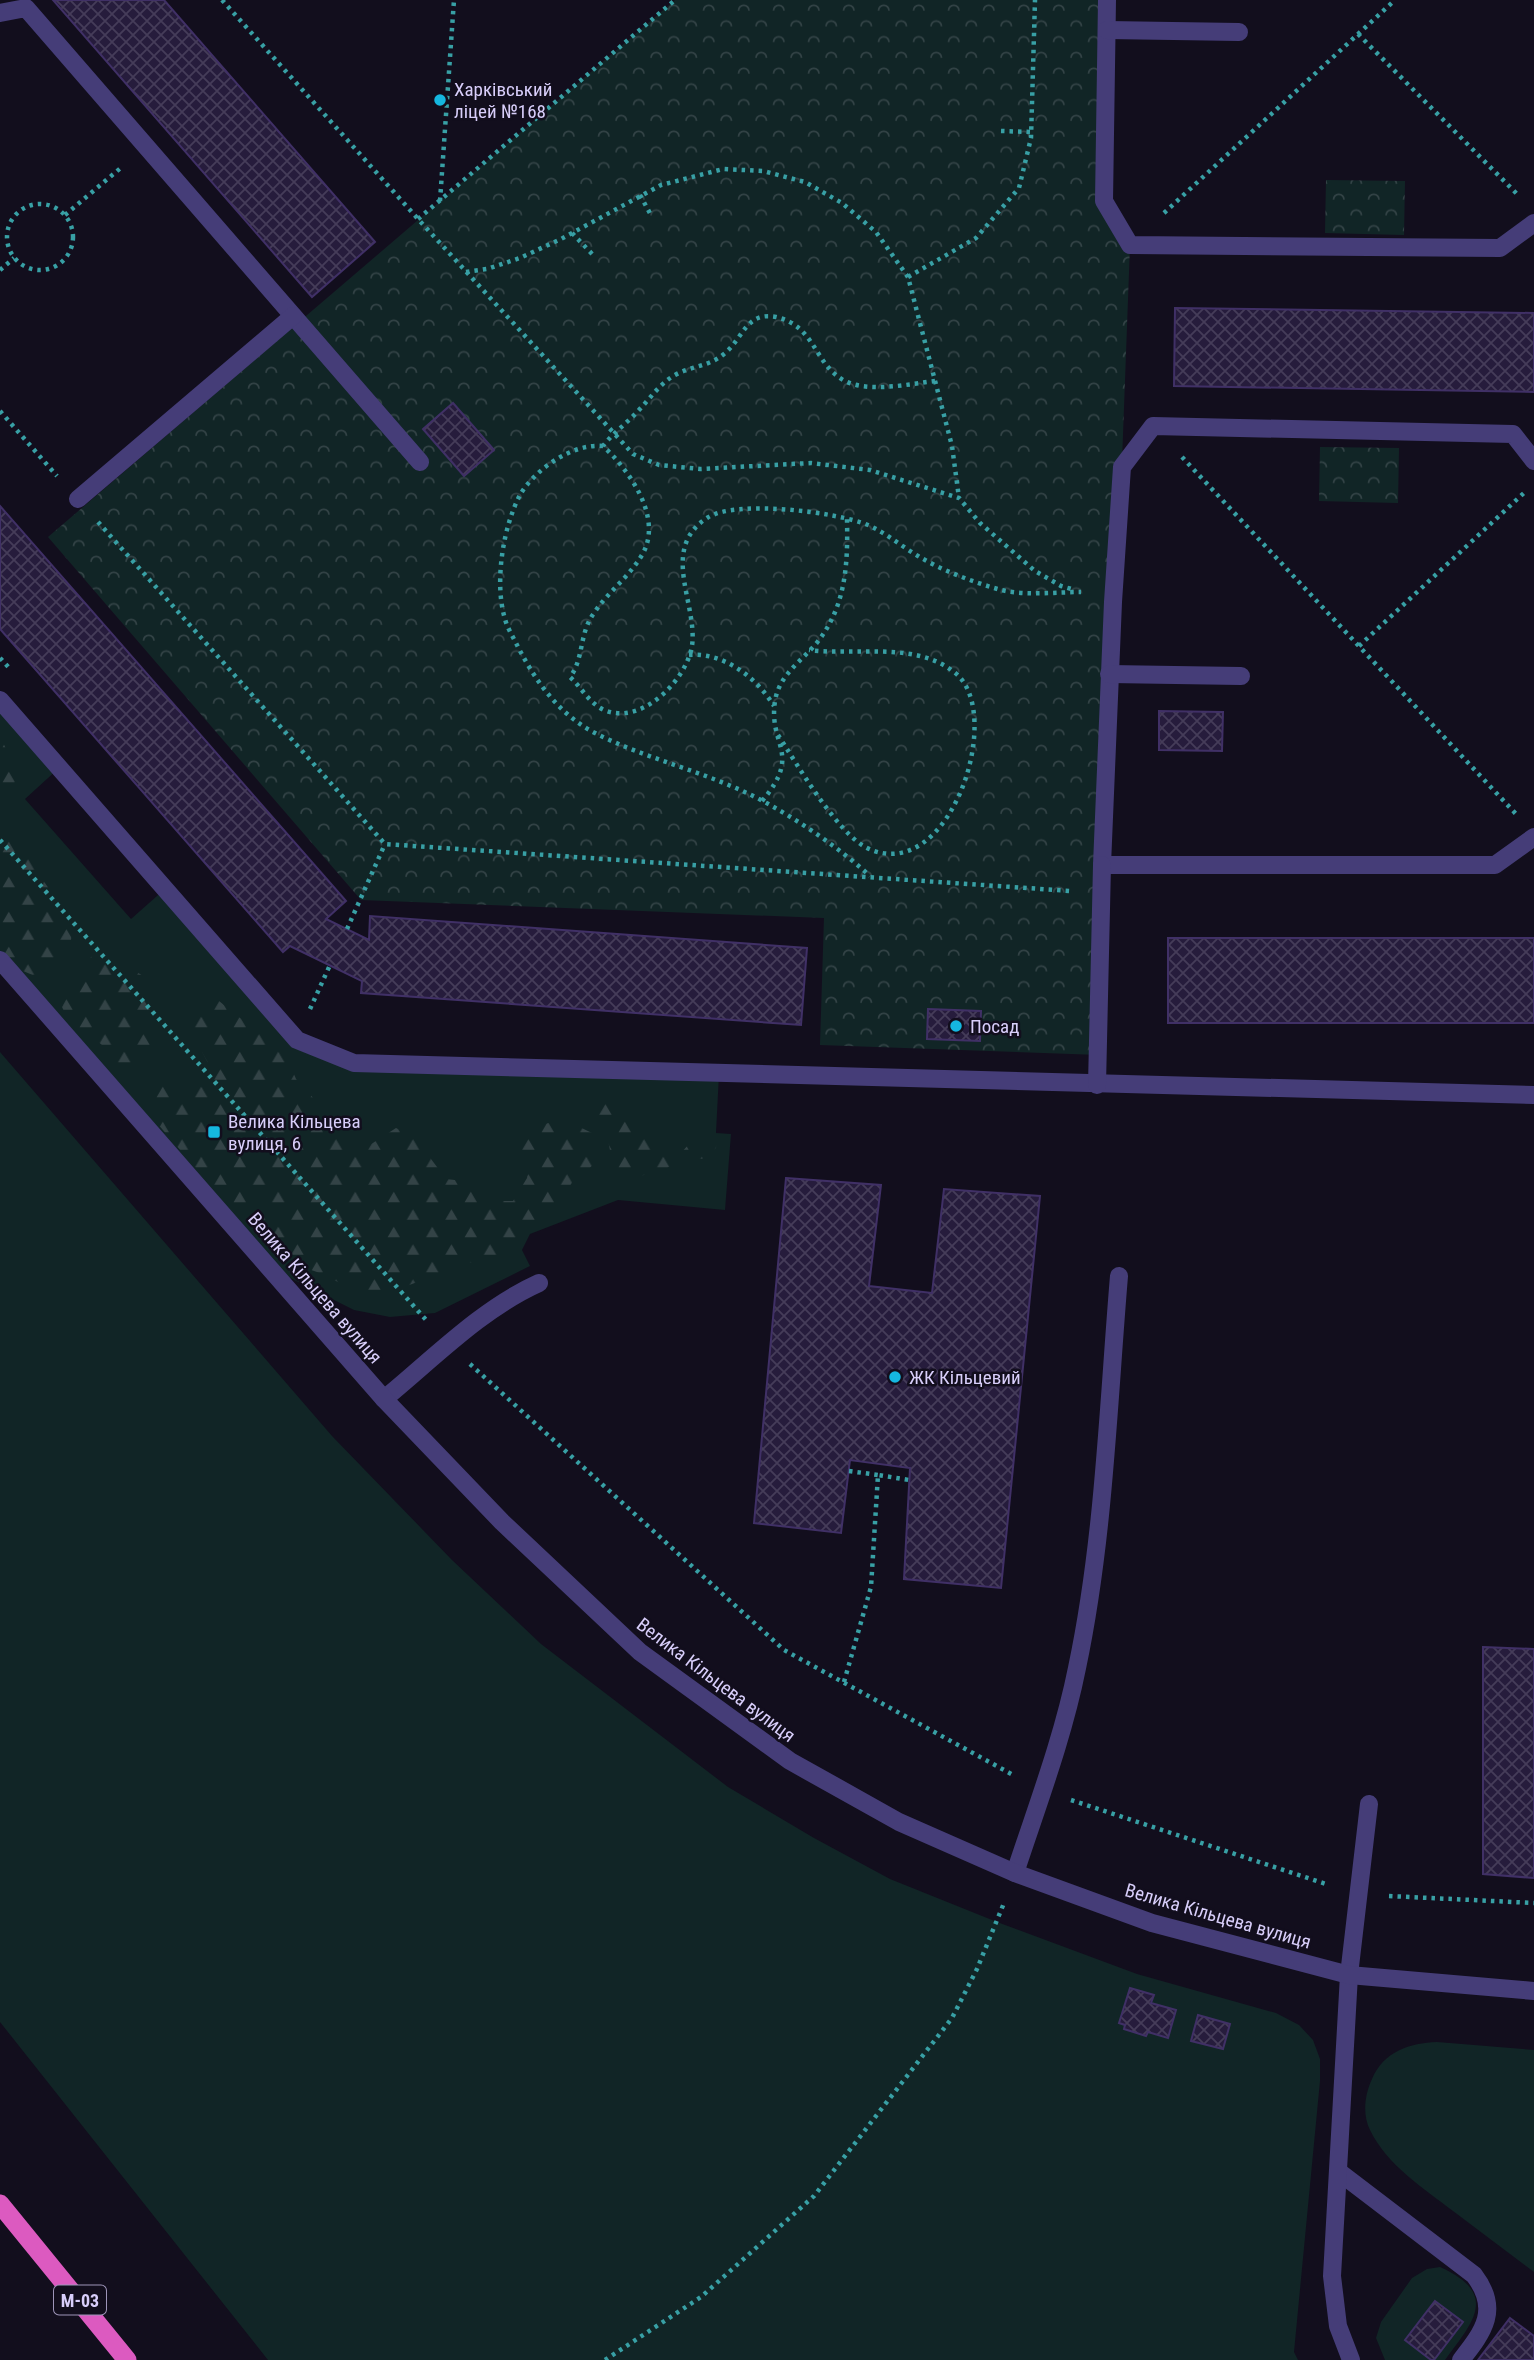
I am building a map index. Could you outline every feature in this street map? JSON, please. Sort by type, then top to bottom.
[{"type":"highway","name":"М-03","points":[[0,2195],[32,2241]]},
{"type":"highway","name":"М-03","points":[[0,2204],[127,2360]]},
{"type":"street","points":[[1107,0],[1104,201],[1130,245],[1500,248],[1534,223]]},
{"type":"street","points":[[0,13],[26,8],[419,462]]},
{"type":"street","points":[[1107,30],[1239,33]]},
{"type":"street","points":[[78,499],[293,316]]},
{"type":"street","points":[[1097,1085],[1109,674],[1122,467],[1153,426],[1513,434],[1534,461]]},
{"type":"street","points":[[1109,674],[1241,676]]},
{"type":"street","points":[[0,700],[297,1040],[354,1063],[1534,1096]]},
{"type":"street","points":[[1102,865],[1495,865],[1529,830]]},
{"type":"street","name":"Велика Кільцева вулиця","points":[[0,960],[384,1399],[502,1522],[640,1652],[790,1761],[899,1822],[1015,1872],[1152,1923],[1349,1975],[1534,1991]]},
{"type":"street","points":[[1015,1872],[1046,1779],[1077,1670],[1097,1547],[1119,1276]]},
{"type":"street","points":[[384,1399],[476,1323],[519,1292],[539,1283]]},
{"type":"street","points":[[1351,2360],[1338,2326],[1332,2276],[1349,1975],[1369,1804]]},
{"type":"street","points":[[1339,2172],[1474,2275],[1483,2287],[1487,2298],[1487,2319],[1481,2334],[1461,2360]]},
{"type":"path","points":[[222,0],[633,454],[659,465],[701,469],[811,463],[870,470],[959,498]]},
{"type":"path","points":[[440,201],[454,0]]},
{"type":"path","points":[[418,219],[675,0]]},
{"type":"path","points":[[908,277],[976,238],[1019,188],[1032,132],[1035,0]]},
{"type":"path","points":[[1130,245],[1395,0]]},
{"type":"path","points":[[1358,34],[1524,202]]},
{"type":"path","points":[[1001,131],[1032,132]]},
{"type":"path","points":[[65,215],[146,146]]},
{"type":"path","points":[[466,272],[487,269],[520,258],[661,185],[723,169],[763,171],[805,182],[842,203],[876,232],[908,277],[952,446],[959,498],[980,523],[1035,571],[1061,586],[1113,602]]},
{"type":"path","points":[[640,195],[652,217]]},
{"type":"path","points":[[43,203],[53,206],[70,221],[74,231],[73,242],[70,253],[63,261],[44,270],[22,265],[15,258],[7,238],[8,227],[21,209],[43,203]]},
{"type":"path","points":[[572,233],[595,257]]},
{"type":"path","points":[[0,270],[15,258]]},
{"type":"path","points":[[603,446],[660,386],[678,373],[711,363],[736,343],[745,326],[763,316],[775,317],[801,328],[828,367],[845,381],[857,385],[886,387],[935,382]]},
{"type":"path","points":[[0,411],[385,844],[1101,894]]},
{"type":"path","points":[[1153,426],[1529,830]]},
{"type":"path","points":[[870,876],[830,844],[762,801],[593,732],[568,715],[542,687],[505,620],[500,592],[500,565],[513,512],[521,494],[545,468],[570,452],[589,445],[603,446],[629,474],[638,492],[648,521],[645,551],[593,614],[582,636],[577,668],[570,677],[583,689],[590,701],[606,710],[622,714],[645,708],[670,686],[689,655],[693,621],[682,573],[682,558],[688,540],[697,526],[709,516],[741,508],[791,510],[848,519],[881,532],[920,557],[971,580],[1004,591],[1081,592]]},
{"type":"path","points":[[1359,646],[1534,484]]},
{"type":"path","points":[[762,801],[780,774],[783,762],[775,707],[783,679],[833,619],[842,595],[846,572],[848,519]]},
{"type":"path","points":[[778,735],[811,786],[849,834],[876,851],[908,850],[935,834],[958,798],[967,775],[974,724],[972,696],[955,672],[936,662],[901,652],[850,654],[809,650]]},
{"type":"path","points":[[689,655],[700,654],[737,669],[753,680],[775,707]]},
{"type":"path","points":[[0,659],[18,679]]},
{"type":"path","points":[[347,929],[385,844]]},
{"type":"path","points":[[309,1009],[330,965]]},
{"type":"path","points":[[300,999],[309,1009],[322,1014]]},
{"type":"path","points":[[849,1471],[909,1480]]},
{"type":"path","points":[[844,1682],[871,1587],[878,1475]]},
{"type":"path","points":[[1064,1797],[1359,1894],[1534,1903]]},
{"type":"path","points":[[605,2360],[701,2297],[814,2196],[952,2018],[977,1969],[1015,1872]]},
{"type":"green space","points":[[675,0],[1106,0],[1104,201],[1130,245],[1100,1055],[820,1045],[824,918],[361,900],[48,537]]},
{"type":"green space","points":[[1326,180],[1405,181],[1404,235],[1325,233]]},
{"type":"green space","points":[[1320,447],[1399,448],[1398,503],[1319,501]]},
{"type":"green space","points":[[0,700],[59,768],[25,799],[131,919],[166,888],[297,1040],[354,1063],[719,1074],[716,1133],[731,1134],[725,1210],[618,1200],[530,1234],[522,1250],[530,1266],[435,1313],[390,1317],[354,1310],[270,1268],[0,960]]},
{"type":"green space","points":[[0,736],[6,749],[17,755],[13,787],[0,803]]},
{"type":"green space","points":[[0,803],[2,825],[71,921],[71,941],[65,956],[53,967],[35,976],[16,968],[0,948]]},
{"type":"green space","points":[[111,955],[146,978],[159,997],[153,1047],[141,1071],[121,1070],[101,1044],[71,1025],[62,1007],[83,962],[93,956]]},
{"type":"green space","points":[[219,1001],[286,1055],[296,1079],[334,1121],[345,1141],[362,1150],[396,1128],[426,1142],[431,1159],[446,1179],[472,1182],[493,1201],[513,1201],[527,1178],[528,1165],[519,1159],[519,1140],[533,1126],[565,1120],[592,1133],[601,1156],[573,1181],[554,1211],[513,1241],[503,1263],[490,1268],[474,1262],[456,1264],[439,1274],[385,1294],[357,1291],[317,1272],[285,1261],[253,1234],[156,1122],[144,1102],[149,1090],[169,1082],[205,1082],[211,1069],[199,1046],[182,1030],[181,1014],[203,1003]]},
{"type":"green space","points":[[0,1052],[332,1436],[452,1560],[541,1644],[728,1787],[890,1879],[1137,1974],[1276,2013],[1299,2025],[1313,2040],[1320,2059],[1320,2081],[1294,2352],[1298,2360],[268,2360],[0,2022]]},
{"type":"green space","points":[[607,1101],[615,1105],[618,1115],[650,1132],[662,1150],[680,1154],[690,1143],[710,1134],[717,1137],[716,1148],[705,1158],[673,1164],[660,1173],[647,1173],[635,1180],[620,1172],[612,1161],[608,1140],[594,1119],[598,1108]]},
{"type":"green space","points":[[1437,2042],[1534,2050],[1534,2272],[1407,2175],[1386,2154],[1370,2130],[1365,2104],[1377,2069],[1399,2050],[1417,2044]]},
{"type":"green space","points":[[1440,2267],[1459,2277],[1470,2288],[1476,2309],[1472,2321],[1445,2360],[1385,2360],[1376,2338],[1381,2322],[1412,2278],[1427,2269]]},
{"type":"building","points":[[53,0],[164,0],[375,242],[312,297]]},
{"type":"building","points":[[1175,308],[1534,313],[1534,392],[1174,386]]},
{"type":"building","points":[[453,403],[494,450],[464,476],[423,429]]},
{"type":"building","points":[[0,506],[346,901],[326,919],[369,940],[370,916],[807,948],[801,1025],[361,993],[362,981],[290,946],[283,952],[0,629]]},
{"type":"building","points":[[1159,711],[1223,712],[1222,751],[1159,750]]},
{"type":"building","points":[[1168,938],[1534,938],[1534,1023],[1168,1023]]},
{"type":"building","points":[[928,1009],[981,1011],[980,1041],[927,1039]]},
{"type":"building","name":"ЖК Кільцевий","points":[[786,1178],[881,1185],[869,1286],[932,1293],[944,1189],[1040,1196],[1001,1588],[904,1579],[910,1468],[850,1460],[841,1533],[754,1523]]},
{"type":"building","points":[[1483,1647],[1534,1649],[1534,1878],[1483,1874]]},
{"type":"building","points":[[1130,1988],[1154,1995],[1151,2003],[1176,2010],[1168,2038],[1148,2032],[1146,2036],[1124,2029],[1125,2025],[1119,2023]]},
{"type":"building","points":[[1198,2015],[1230,2024],[1223,2049],[1191,2041]]},
{"type":"building","points":[[1435,2301],[1463,2322],[1434,2360],[1431,2360],[1405,2340]]},
{"type":"building","points":[[1510,2318],[1534,2336],[1534,2360],[1478,2360]]},
{"type":"place","name":"Харківський ліцей №168","points":[[440,100]]},
{"type":"place","name":"Посад","points":[[956,1026]]},
{"type":"place","name":"Велика Кільцева вулиця, 6","points":[[214,1132]]},
{"type":"place","name":"ЖК Кільцевий","points":[[895,1377]]}]
